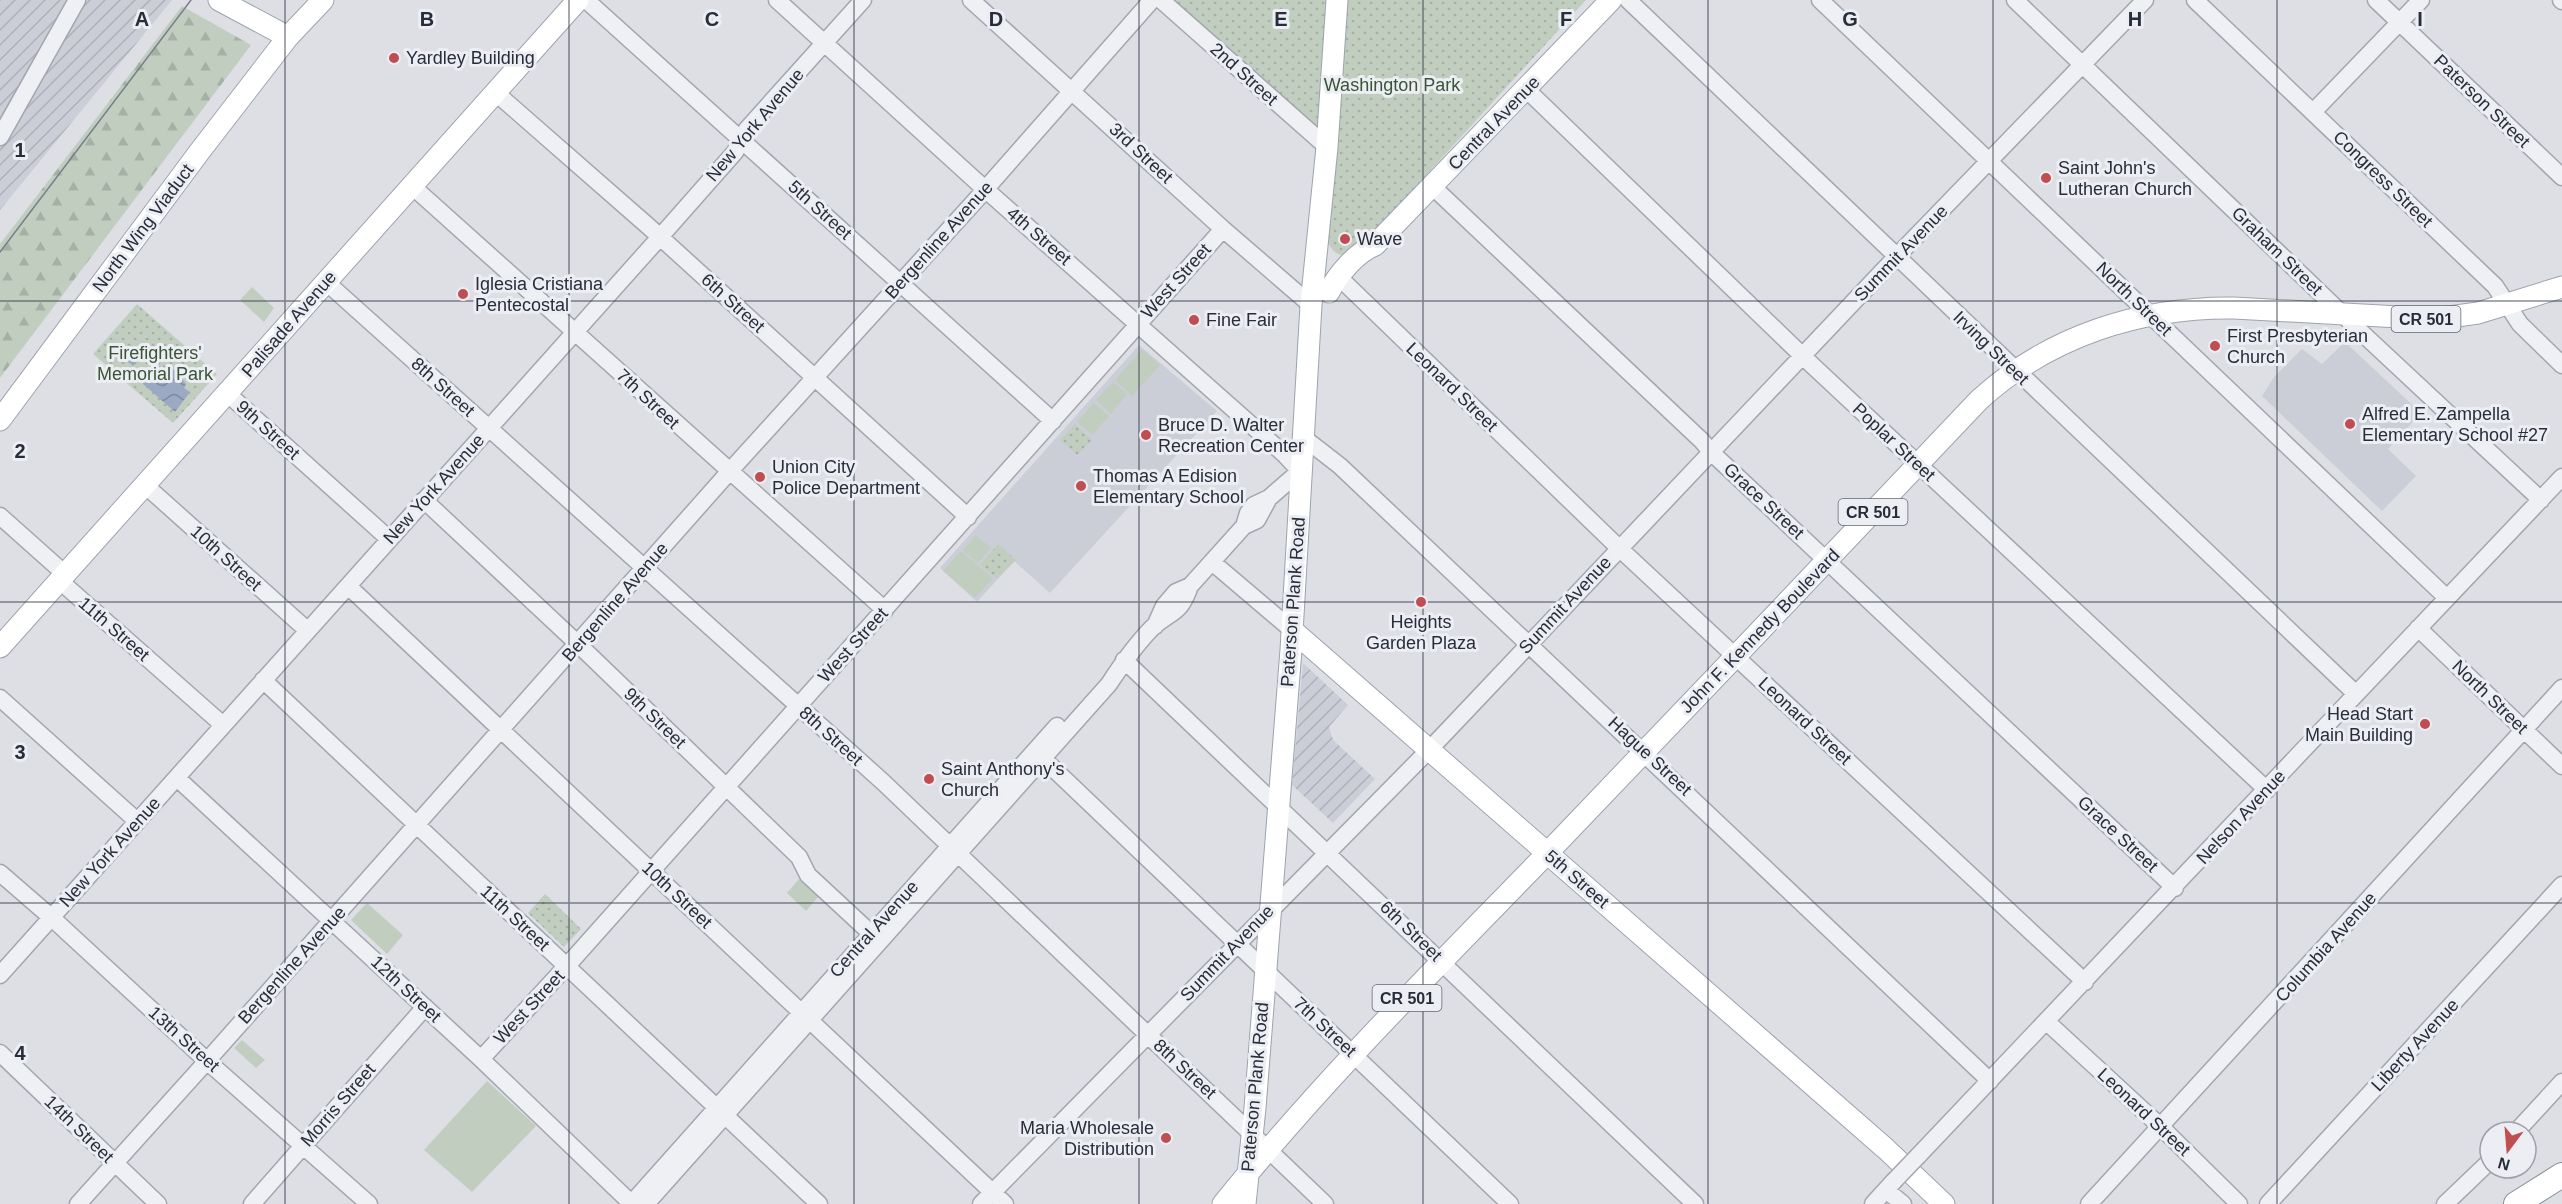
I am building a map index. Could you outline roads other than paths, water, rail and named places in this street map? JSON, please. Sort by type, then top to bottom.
[{"type":"highway","points":[[2516,1204],[2562,1175]]},
{"type":"main road","points":[[219,0],[288,37]]},
{"type":"main road","name":"North Wing Viaduct","points":[[0,420],[200,151],[288,37],[323,0]]},
{"type":"main road","name":"Palisade Avenue","points":[[0,647],[578,0]]},
{"type":"main road","name":"Paterson Plank Road","points":[[1245,1204],[1248,1173],[1260,1143],[1265,970],[1292,630],[1311,305],[1327,147],[1337,0]]},
{"type":"main road","name":"Central Avenue","points":[[1337,288],[1334,282],[1433,187],[1611,0]]},
{"type":"main road","name":"Central Avenue","points":[[1311,305],[1337,288],[1373,253],[1375,245]]},
{"type":"main road","points":[[1317,248],[1328,257],[1338,260],[1346,262],[1356,259]]},
{"type":"main road","name":"John F. Kennedy Boulevard","points":[[1260,1143],[1354,1054],[1736,657],[1979,400],[2015,371],[2080,335],[2150,314],[2215,308],[2434,319],[2457,317],[2562,287]]},
{"type":"main road","name":"5th Street","points":[[1292,630],[1942,1201]]},
{"type":"main road","points":[[1223,1204],[1248,1173]]},
{"type":"street","points":[[0,137],[5,117],[77,0]]},
{"type":"street","name":"5th Street","points":[[586,0],[1053,421]]},
{"type":"street","name":"4th Street","points":[[777,0],[1300,471]]},
{"type":"street","name":"New York Avenue","points":[[0,975],[660,237],[735,152],[747,129],[863,0]]},
{"type":"street","name":"3rd Street","points":[[971,0],[1311,305]]},
{"type":"street","name":"Bergenline Avenue","points":[[78,1204],[1152,0]]},
{"type":"street","name":"2nd Street","points":[[1161,0],[1327,147]]},
{"type":"street","name":"Irving Street","points":[[1628,0],[2356,694]]},
{"type":"street","name":"North Street","points":[[1820,0],[2447,598]]},
{"type":"street","name":"Graham Street","points":[[2015,0],[2343,315],[2541,500]]},
{"type":"street","name":"Summit Avenue","points":[[993,1200],[1147,1034],[1238,945],[1429,750],[1896,256],[2145,0]]},
{"type":"street","name":"Congress Street","points":[[2195,0],[2495,286],[2520,324],[2562,365]]},
{"type":"street","name":"Paterson Street","points":[[2376,0],[2562,177]]},
{"type":"street","points":[[2313,111],[2421,0]]},
{"type":"street","name":"Poplar Street","points":[[1526,90],[1802,356],[2267,790]]},
{"type":"street","name":"6th Street","points":[[496,93],[660,237],[968,517]]},
{"type":"street","name":"7th Street","points":[[412,186],[885,610]]},
{"type":"street","name":"Grace Street","points":[[1433,187],[2175,888]]},
{"type":"street","name":"West Street","points":[[481,1059],[566,967],[1224,229]]},
{"type":"street","name":"8th Street","points":[[325,281],[883,782],[1325,1204]]},
{"type":"street","name":"Leonard Street","points":[[1337,288],[2085,982]]},
{"type":"street","name":"9th Street","points":[[228,394],[389,538]]},
{"type":"street","name":"Hague Street","points":[[1304,438],[1340,466],[1645,751],[1990,1081]]},
{"type":"street","name":"Central Avenue","points":[[635,1204],[806,1017],[954,850],[1039,754],[1102,677],[1124,660],[1155,626],[1164,606],[1176,592],[1190,586],[1244,526],[1248,513],[1254,505],[1269,498],[1300,471]]},
{"type":"street","name":"Nelson Avenue","points":[[1873,1204],[2175,888],[2562,477]]},
{"type":"street","name":"10th Street","points":[[146,486],[307,630]]},
{"type":"street","name":"9th Street","points":[[424,501],[578,644],[799,857],[808,875],[875,937]]},
{"type":"street","name":"11th Street","points":[[0,516],[62,577],[223,725]]},
{"type":"street","name":"5th Street","points":[[1212,561],[1292,630]]},
{"type":"street","name":"10th Street","points":[[348,586],[806,1017],[993,1200]]},
{"type":"street","name":"North Street","points":[[2418,628],[2562,766]]},
{"type":"street","name":"6th Street","points":[[1124,660],[1695,1204]]},
{"type":"street","name":"11th Street","points":[[262,680],[819,1204]]},
{"type":"street","name":"Columbia Avenue","points":[[2089,1204],[2562,688]]},
{"type":"street","points":[[0,698],[137,821]]},
{"type":"street","name":"7th Street","points":[[1039,754],[1510,1204]]},
{"type":"street","name":"12th Street","points":[[177,778],[635,1204]]},
{"type":"street","name":"13th Street","points":[[0,873],[369,1204]]},
{"type":"street","name":"Liberty Avenue","points":[[2268,1204],[2562,885]]},
{"type":"street","name":"Morris Street","points":[[252,1204],[425,1007]]},
{"type":"street","name":"Leonard Street","points":[[2047,1022],[2161,1127],[2239,1204]]},
{"type":"street","name":"14th Street","points":[[0,1053],[158,1204]]},
{"type":"street","points":[[2527,1120],[2562,1082]]},
{"type":"street","points":[[2445,1204],[2478,1172]]},
{"type":"street","points":[[1890,1186],[1903,1204]]},
{"type":"water","points":[[130,346],[143,354],[133,366],[119,354]]},
{"type":"water","points":[[164,365],[176,371],[186,384],[184,388],[190,392],[175,412],[143,384],[159,366],[162,368]]},
{"type":"tram line","points":[[0,252],[191,0]]},
{"type":"place","name":"Yardley Building","points":[[394,58]]},
{"type":"place","name":"Saint John's Lutheran Church","points":[[2046,178]]},
{"type":"place","name":"Wave","points":[[1345,239]]},
{"type":"place","name":"Iglesia Cristiana Pentecostal","points":[[463,294]]},
{"type":"place","name":"Fine Fair","points":[[1194,320]]},
{"type":"place","name":"First Presbyterian Church","points":[[2215,346]]},
{"type":"place","name":"Alfred E. Zampella Elementary School #27","points":[[2350,424]]},
{"type":"place","name":"Bruce D. Walter Recreation Center","points":[[1146,435]]},
{"type":"place","name":"Union City Police Department","points":[[760,477]]},
{"type":"place","name":"Thomas A Edision Elementary School","points":[[1081,486]]},
{"type":"place","name":"Heights Garden Plaza","points":[[1421,602]]},
{"type":"place","name":"Head Start Main Building","points":[[2425,724]]},
{"type":"place","name":"Saint Anthony's Church","points":[[929,779]]},
{"type":"place","name":"Maria Wholesale Distribution","points":[[1166,1138]]},
{"type":"park label","name":"Washington Park","points":[[1392,85]]},
{"type":"park label","name":"Firefighters' Memorial Park","points":[[155,364]]}]
